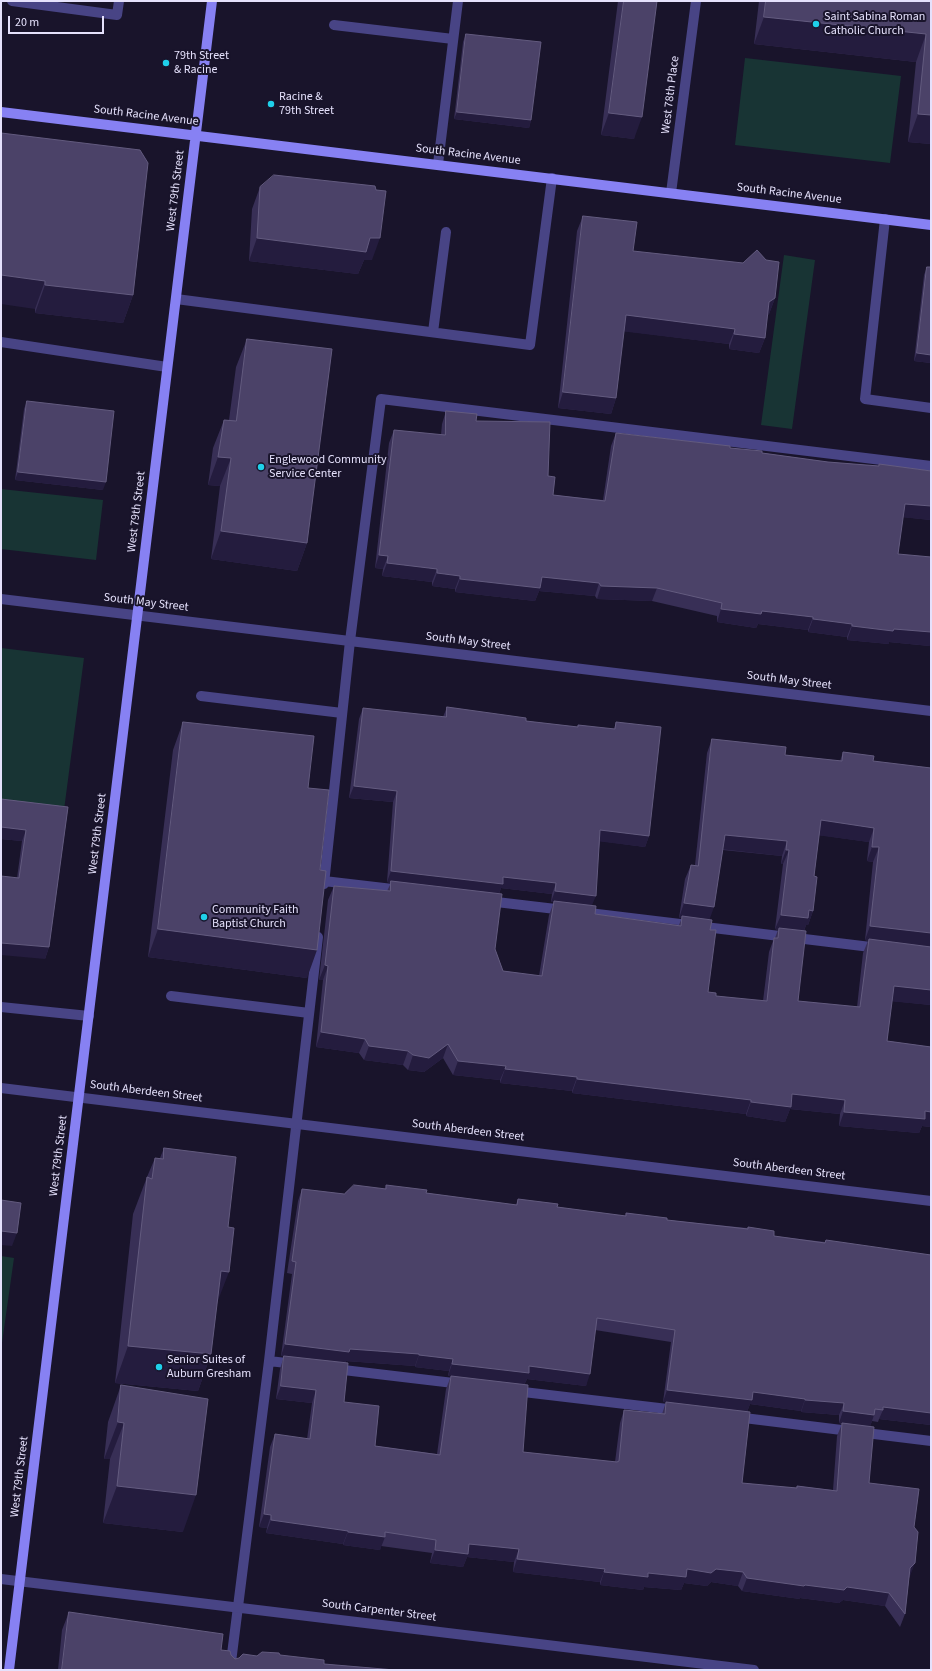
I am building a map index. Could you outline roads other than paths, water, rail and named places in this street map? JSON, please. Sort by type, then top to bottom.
[{"type":"main road","name":"West 79th Street","points":[[9,1670],[212,1]]},
{"type":"main road","name":"South Racine Avenue","points":[[1,112],[931,225]]},
{"type":"street","points":[[12,1],[118,15],[119,1]]},
{"type":"street","points":[[438,164],[458,1]]},
{"type":"street","name":"West 78th Place","points":[[671,193],[696,1]]},
{"type":"street","points":[[334,25],[453,39]]},
{"type":"street","points":[[176,299],[530,345],[552,178]]},
{"type":"street","points":[[885,219],[865,399],[931,408]]},
{"type":"street","points":[[433,332],[446,232]]},
{"type":"street","points":[[1,342],[167,366]]},
{"type":"street","points":[[322,896],[350,641],[381,399],[931,466]]},
{"type":"street","name":"South May Street","points":[[1,598],[931,712]]},
{"type":"street","points":[[200,696],[342,713]]},
{"type":"street","points":[[324,881],[411,892]]},
{"type":"street","points":[[474,899],[892,950]]},
{"type":"street","points":[[230,1670],[269,1361],[319,928]]},
{"type":"street","points":[[171,996],[309,1013]]},
{"type":"street","points":[[1,1007],[89,1016]]},
{"type":"street","name":"South Aberdeen Street","points":[[1,1088],[931,1201]]},
{"type":"street","points":[[269,1361],[309,1366]]},
{"type":"street","points":[[324,1368],[474,1386]]},
{"type":"street","points":[[506,1390],[687,1411]]},
{"type":"street","points":[[726,1416],[931,1441]]},
{"type":"street","name":"South Carpenter Street","points":[[1,1579],[754,1670]]},
{"type":"place","name":"Saint Sabina Roman Catholic Church","points":[[816,24]]},
{"type":"place","name":"79th Street & Racine","points":[[166,63]]},
{"type":"place","name":"Racine & 79th Street","points":[[271,104]]},
{"type":"place","name":"Englewood Community Service Center","points":[[261,467]]},
{"type":"place","name":"Community Faith Baptist Church","points":[[204,917]]},
{"type":"place","name":"Senior Suites of Auburn Gresham","points":[[159,1367]]}]
